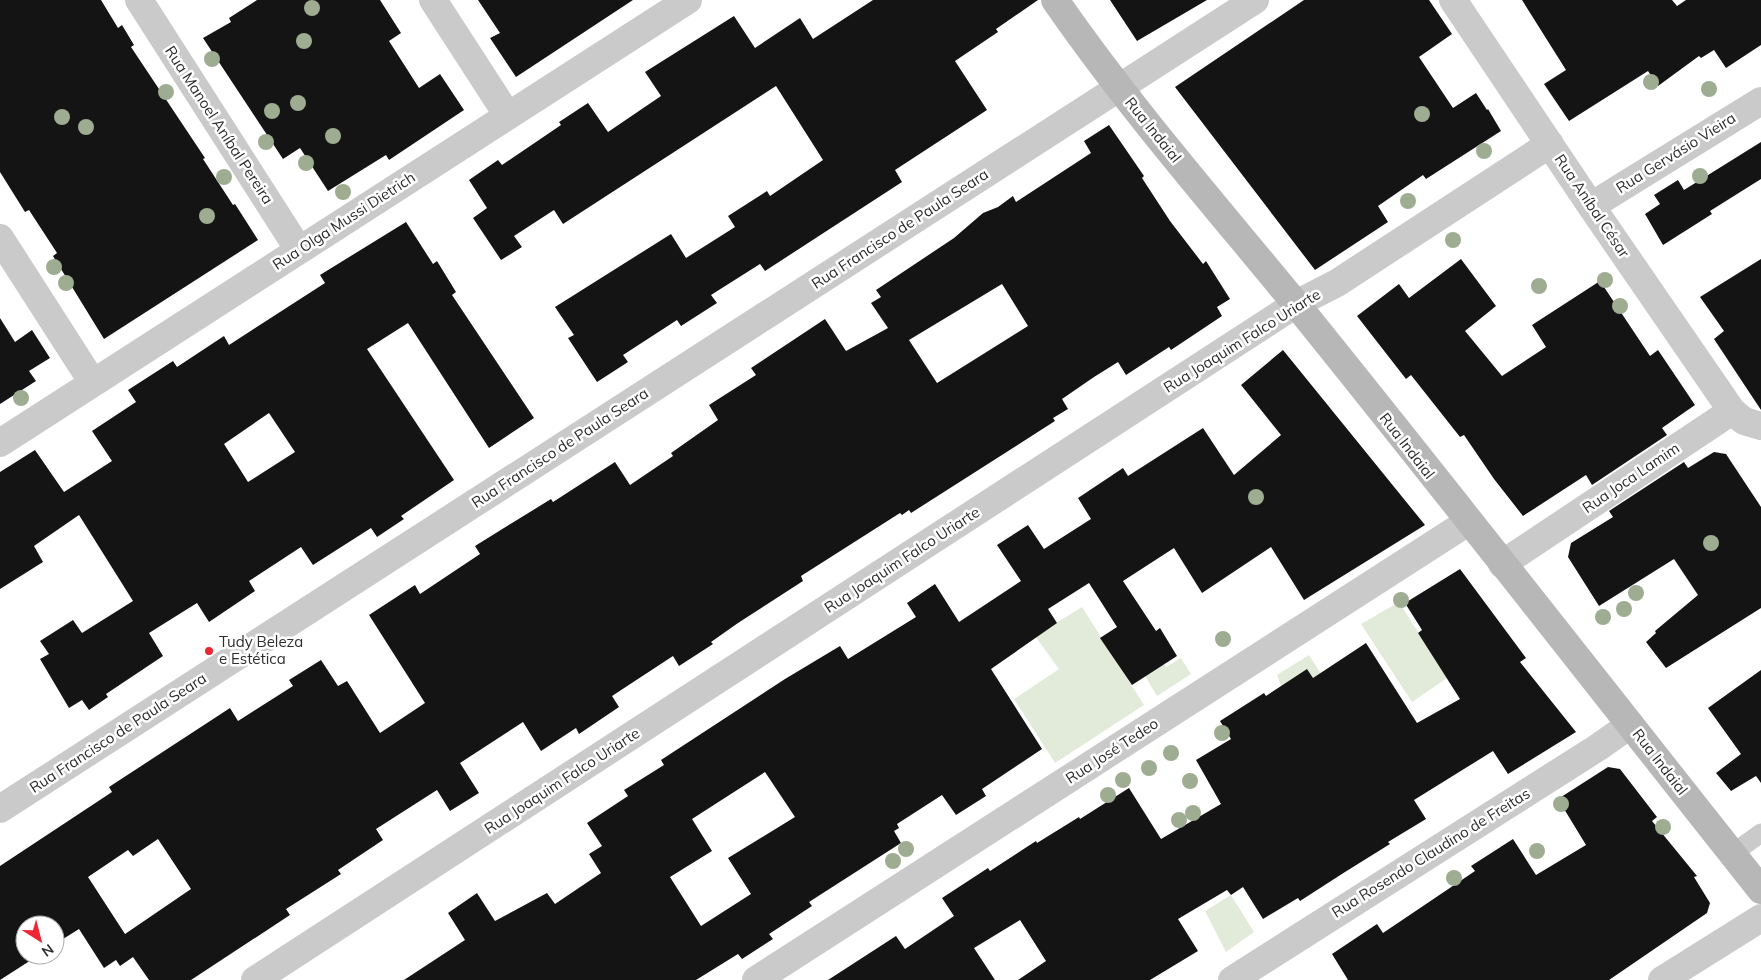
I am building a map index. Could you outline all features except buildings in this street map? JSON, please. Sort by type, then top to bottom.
[{"type":"main road","name":"Rua Indaial","points":[[1055,0],[1119,88],[1296,304],[1761,890]]},
{"type":"street","name":"Rua Manoel Aníbal Pereira","points":[[139,0],[299,250]]},
{"type":"street","points":[[433,0],[508,116]]},
{"type":"street","name":"Rua Olga Mussi Dietrich","points":[[0,443],[688,0]]},
{"type":"street","name":"Rua Francisco de Paula Seara","points":[[0,809],[1255,0]]},
{"type":"street","name":"Rua Aníbal César","points":[[1453,0],[1591,206],[1732,411]]},
{"type":"street","name":"Rua Gervásio Vieira","points":[[1591,206],[1761,101]]},
{"type":"street","name":"Rua Joaquim Falco Uriarte","points":[[255,980],[1296,304],[1337,283],[1550,144]]},
{"type":"street","points":[[0,238],[93,383]]},
{"type":"street","points":[[1732,411],[1744,422],[1761,426]]},
{"type":"street","name":"Rua Joca Lamim","points":[[1502,564],[1732,411]]},
{"type":"street","name":"Rua José Tedeo","points":[[756,980],[1468,522]]},
{"type":"street","name":"Rua Rosendo Claudino de Freitas","points":[[1232,980],[1597,748],[1630,725]]},
{"type":"street","points":[[1662,980],[1761,918]]},
{"type":"lane","points":[[1732,854],[1761,833]]},
{"type":"green space","points":[[1399,602],[1447,678],[1412,702],[1361,624]]},
{"type":"green space","points":[[1082,607],[1144,705],[1055,763],[1014,699],[1059,669],[1035,636]]},
{"type":"green space","points":[[1309,655],[1342,706],[1334,710],[1307,669],[1281,686],[1277,675]]},
{"type":"green space","points":[[1181,658],[1191,674],[1157,696],[1145,676],[1164,664],[1166,667]]},
{"type":"green space","points":[[1231,895],[1254,932],[1226,952],[1205,911]]},
{"type":"place","name":"Tudy Beleza e Estética","points":[[209,651]]}]
